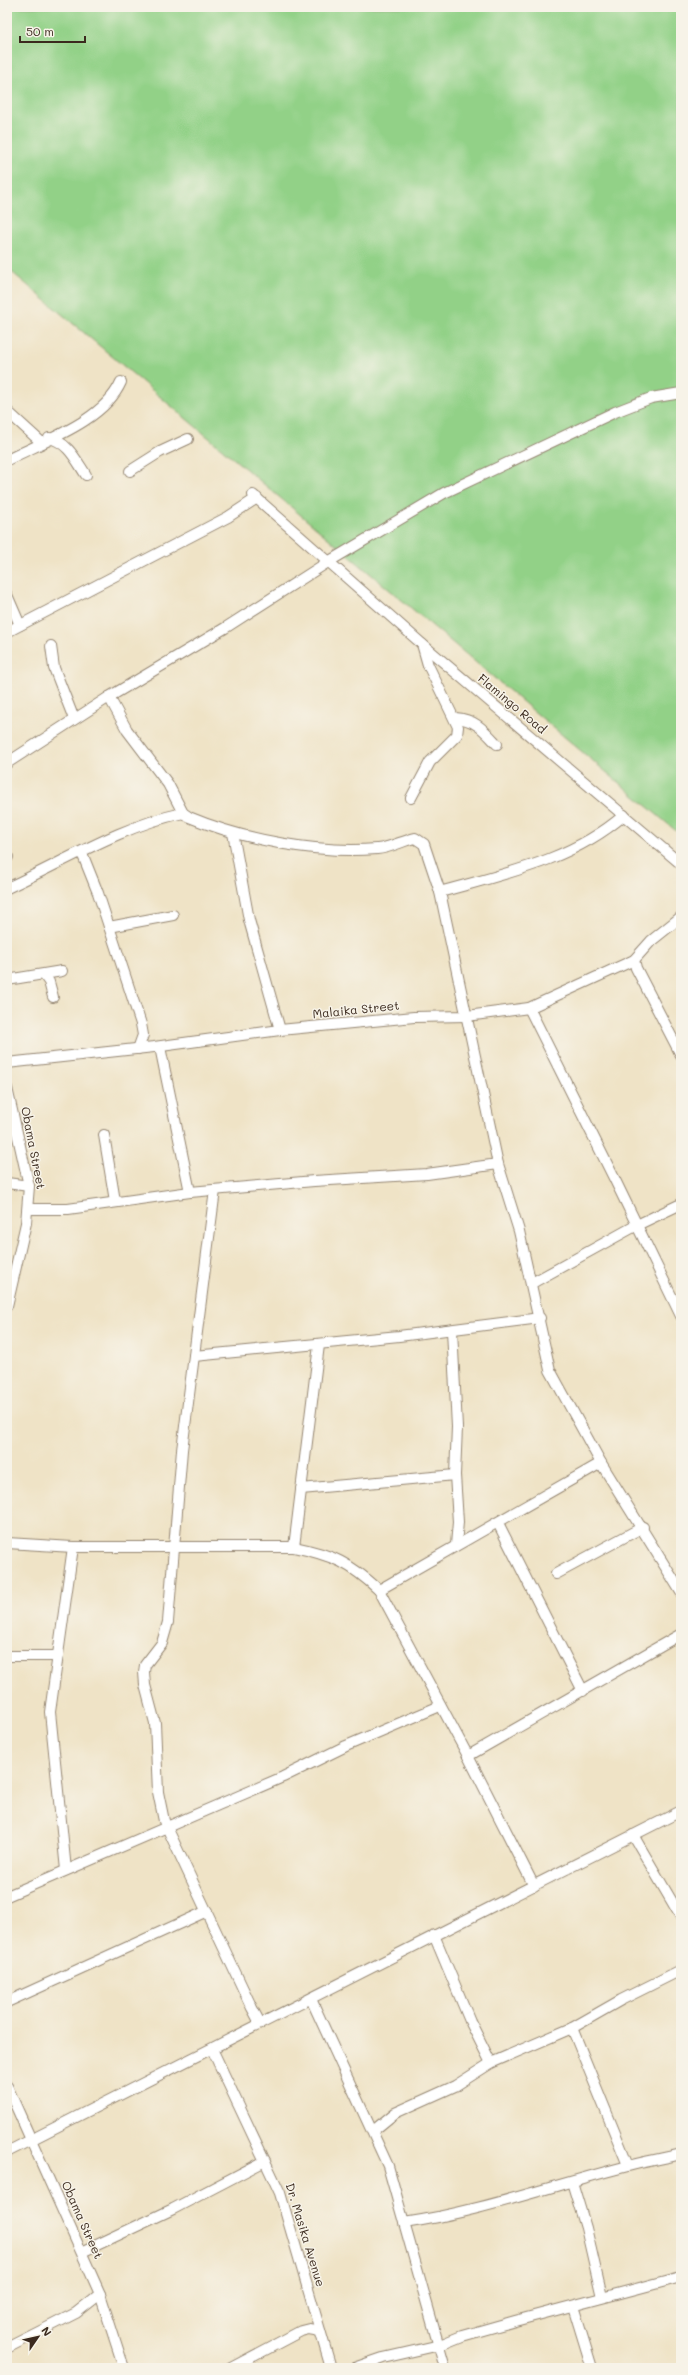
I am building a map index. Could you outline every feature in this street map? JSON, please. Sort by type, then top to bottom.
[{"type":"street","points":[[7,460],[69,429],[97,412],[116,394],[121,382]]},
{"type":"street","points":[[7,763],[109,697],[225,628],[328,562],[444,493],[561,436],[651,398],[681,393]]},
{"type":"street","points":[[7,411],[45,440],[60,441],[68,448],[86,475]]},
{"type":"street","points":[[130,471],[160,452],[188,439]]},
{"type":"street","name":"Flamingo Road","points":[[20,625],[228,517],[255,497],[422,644],[681,864]]},
{"type":"street","points":[[7,595],[20,625],[7,632]]},
{"type":"street","points":[[411,798],[430,762],[457,734],[458,726],[428,665],[422,644]]},
{"type":"street","points":[[51,646],[54,668],[74,719]]},
{"type":"street","points":[[109,697],[131,736],[168,784],[183,813]]},
{"type":"street","points":[[455,718],[464,719],[479,726],[497,744]]},
{"type":"street","points":[[7,888],[82,853],[104,841],[169,816],[183,813],[233,833],[304,848],[347,850],[391,847],[415,838],[424,844],[440,892],[498,1164],[519,1231],[540,1318],[550,1370],[601,1463],[681,1592]]},
{"type":"street","points":[[440,892],[546,861],[580,846],[606,831],[624,815]]},
{"type":"street","points":[[233,833],[249,920],[280,1030]]},
{"type":"street","points":[[82,853],[98,893],[143,1035],[157,1047],[190,1192]]},
{"type":"street","points":[[109,927],[173,915]]},
{"type":"street","name":"Malaika Street","points":[[7,1063],[157,1047],[280,1030],[414,1017],[467,1016],[529,1008],[634,960],[651,941],[681,917]]},
{"type":"street","points":[[634,960],[636,968],[681,1055]]},
{"type":"street","points":[[7,980],[62,971]]},
{"type":"street","points":[[44,974],[49,982],[53,997]]},
{"type":"street","points":[[529,1008],[681,1316]]},
{"type":"street","points":[[138,1049],[143,1035]]},
{"type":"street","name":"Obama Street","points":[[7,1088],[9,1103],[29,1186],[28,1209],[7,1306]]},
{"type":"street","points":[[104,1135],[116,1201]]},
{"type":"street","points":[[28,1209],[68,1208],[190,1192],[428,1174],[498,1164]]},
{"type":"street","points":[[7,1183],[29,1186]]},
{"type":"street","points":[[215,1190],[182,1450],[168,1622],[162,1642],[145,1665],[144,1672],[145,1685],[155,1723],[158,1792],[167,1827],[260,2023]]},
{"type":"street","points":[[532,1283],[637,1225],[681,1204]]},
{"type":"street","points":[[194,1356],[319,1345],[452,1330],[540,1318]]},
{"type":"street","points":[[452,1330],[457,1426],[455,1475],[458,1522],[456,1545]]},
{"type":"street","points":[[294,1546],[319,1345]]},
{"type":"street","points":[[379,1590],[601,1463]]},
{"type":"street","points":[[301,1489],[455,1475]]},
{"type":"street","points":[[498,1523],[583,1691]]},
{"type":"street","points":[[556,1574],[642,1528]]},
{"type":"street","points":[[7,1543],[73,1547],[173,1548],[294,1546],[320,1552],[341,1560],[358,1571],[379,1590],[468,1756],[534,1886]]},
{"type":"street","points":[[66,1870],[50,1712],[73,1547]]},
{"type":"street","points":[[468,1756],[681,1634]]},
{"type":"street","points":[[7,1656],[58,1656]]},
{"type":"street","points":[[7,1896],[440,1706]]},
{"type":"street","points":[[7,2152],[681,1811]]},
{"type":"street","points":[[633,1835],[681,1917]]},
{"type":"street","points":[[7,2002],[207,1911]]},
{"type":"street","points":[[434,1935],[470,2021],[491,2064]]},
{"type":"street","points":[[373,2131],[395,2113],[455,2086],[491,2064],[572,2028],[621,2000],[681,1970]]},
{"type":"street","points":[[311,1999],[388,2166],[440,2345],[445,2368]]},
{"type":"street","points":[[572,2028],[628,2166]]},
{"type":"street","name":"Dr. Masika Avenue","points":[[212,2049],[280,2193],[331,2368]]},
{"type":"street","name":"Obama Street","points":[[7,2086],[100,2294],[124,2368]]},
{"type":"street","points":[[404,2223],[433,2219],[628,2166],[681,2154]]},
{"type":"street","points":[[82,2252],[173,2209],[265,2161]]},
{"type":"street","points":[[572,2182],[586,2228],[602,2296]]},
{"type":"street","points":[[354,2368],[383,2358],[440,2345],[462,2336],[573,2306],[602,2296],[681,2277]]},
{"type":"street","points":[[7,2348],[76,2313],[100,2294]]},
{"type":"street","points":[[573,2306],[592,2368]]},
{"type":"street","points":[[234,2367],[301,2331],[309,2329],[320,2331]]},
{"type":"green space","points":[[7,7],[681,7],[681,835],[7,268]]}]
